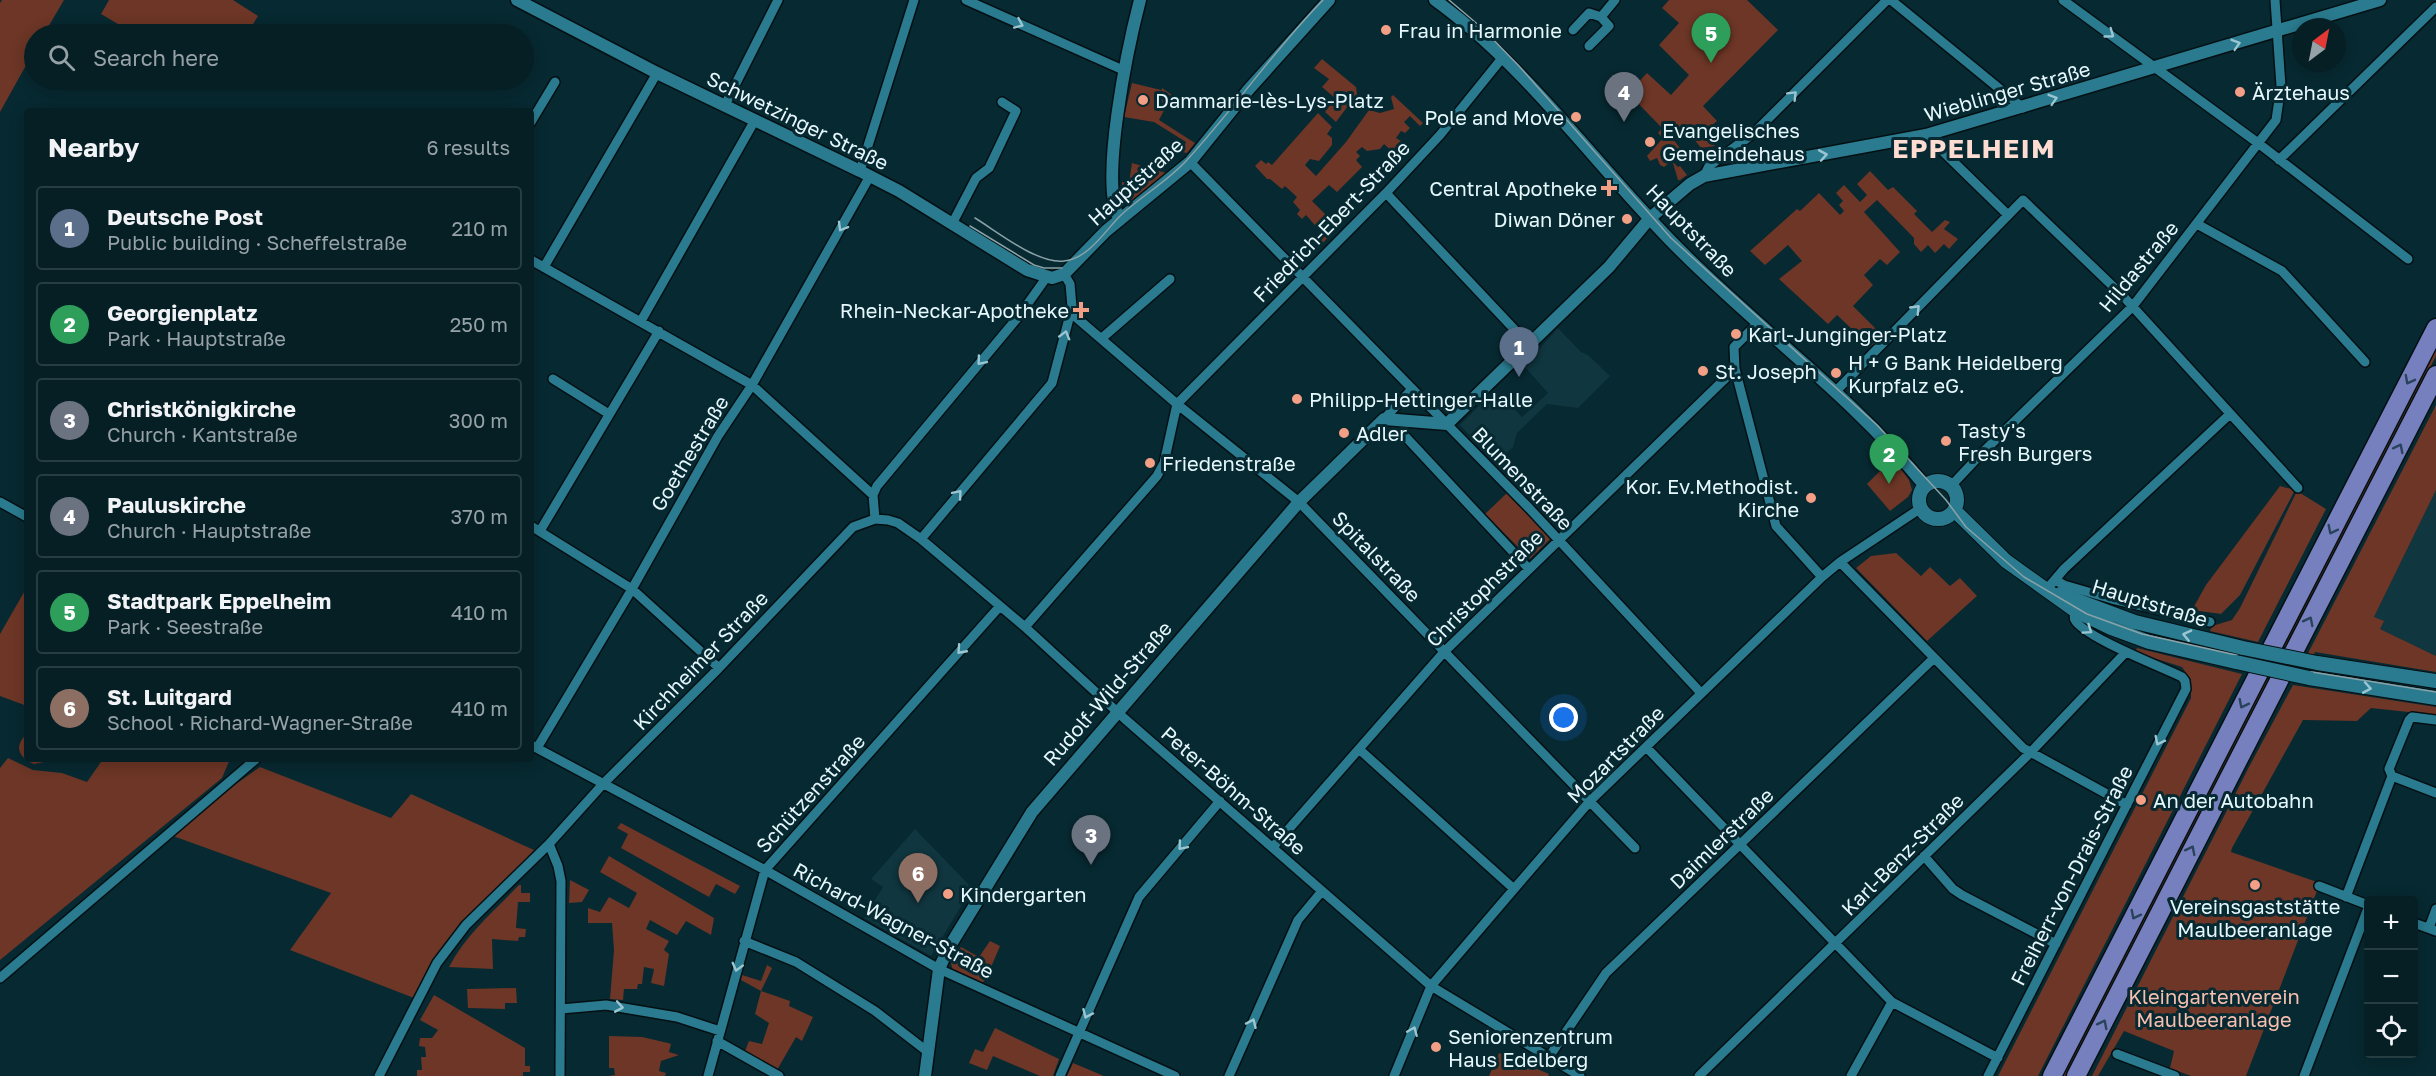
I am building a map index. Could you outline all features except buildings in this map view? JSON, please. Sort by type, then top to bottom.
[{"type":"highway","points":[[2052,1076],[2436,328]]},
{"type":"highway","points":[[2076,1076],[2436,375]]},
{"type":"main road","points":[[1938,481],[1951,486],[1957,501],[1954,510],[1946,517],[1937,519],[1927,516],[1921,508],[1919,496],[1925,486],[1938,481]]},
{"type":"main road","name":"Hauptstraße","points":[[1954,510],[2006,561],[2051,585],[2135,622],[2317,663],[2436,681]]},
{"type":"main road","name":"Hauptstraße","points":[[2051,585],[2076,611],[2111,628],[2149,642],[2309,678],[2436,698]]},
{"type":"street","name":"Schwetzinger Straße","points":[[517,0],[657,73],[865,173],[1027,270],[1056,276]]},
{"type":"street","points":[[725,105],[778,0]]},
{"type":"street","name":"Goethestraße","points":[[534,747],[632,589],[718,436],[752,385],[865,173],[914,0]]},
{"type":"street","points":[[966,0],[1123,70]]},
{"type":"street","points":[[1120,219],[1115,211],[1111,186],[1123,70],[1140,0]]},
{"type":"street","name":"Hauptstraße","points":[[1056,276],[1120,219],[1190,162],[1249,89],[1329,0]]},
{"type":"street","name":"Hauptstraße","points":[[1435,0],[1503,57],[1694,263],[1836,391],[1887,441],[1925,486]]},
{"type":"street","points":[[1600,17],[1615,0]]},
{"type":"street","points":[[1704,176],[1709,166],[1754,133],[1887,0]]},
{"type":"street","points":[[1891,0],[2023,108]]},
{"type":"street","points":[[2063,0],[2258,143],[2408,259]]},
{"type":"street","name":"Hildastraße","points":[[1951,486],[2133,306],[2276,120],[2280,105],[2275,0]]},
{"type":"street","name":"Wieblinger Straße","points":[[1447,424],[1609,267],[1650,218],[1690,184],[1704,176],[1926,135],[2158,68],[2376,1]]},
{"type":"street","points":[[2278,160],[2436,7]]},
{"type":"street","points":[[1573,30],[1589,13],[1600,17],[1609,26],[1589,46]]},
{"type":"street","name":"Friedrich-Ebert-Straße","points":[[1177,404],[1386,193],[1440,135],[1503,57]]},
{"type":"street","points":[[544,267],[657,73]]},
{"type":"street","points":[[534,117],[555,82]]},
{"type":"street","points":[[952,224],[976,178],[989,168],[1016,111],[1002,102]]},
{"type":"street","points":[[641,321],[755,120]]},
{"type":"street","points":[[1926,135],[2008,215]]},
{"type":"street","name":"Blumenstraße","points":[[1190,162],[1558,539],[1701,693]]},
{"type":"street","points":[[1386,193],[1529,345]]},
{"type":"street","points":[[1836,391],[2023,200],[2133,306],[2298,488]]},
{"type":"street","points":[[2197,224],[2282,271],[2366,362]]},
{"type":"street","points":[[534,262],[659,330],[752,385],[873,495]]},
{"type":"street","points":[[875,519],[873,495],[877,486],[1019,316],[1056,276],[1070,284],[1073,294],[1071,313],[1052,382],[921,539]]},
{"type":"street","points":[[1102,338],[1170,279]]},
{"type":"street","name":"Spitalstraße","points":[[1071,313],[1177,404],[1299,502],[1635,848]]},
{"type":"street","points":[[1760,322],[1734,347],[1735,369],[1776,526],[1822,577]]},
{"type":"street","points":[[540,531],[659,330]]},
{"type":"street","name":"Christophstraße","points":[[1273,847],[1444,652],[1735,369]]},
{"type":"street","points":[[553,379],[609,414]]},
{"type":"street","name":"Rudolf-Wild-Straße","points":[[925,1076],[939,969],[948,949],[1032,812],[1299,502],[1412,389]]},
{"type":"street","points":[[1025,627],[1157,476],[1164,463],[1177,404]]},
{"type":"street","points":[[2051,585],[2064,569],[2230,414]]},
{"type":"street","points":[[1383,419],[1447,424]]},
{"type":"street","points":[[1404,434],[1529,568]]},
{"type":"street","points":[[0,502],[24,515]]},
{"type":"street","name":"Mozartstraße","points":[[1394,1076],[1431,986],[1590,801],[1822,577],[1840,562],[1921,508]]},
{"type":"street","name":"Peter-Böhm-Straße","points":[[875,519],[898,523],[921,539],[1025,627],[1431,986],[1580,1076]]},
{"type":"street","name":"Kirchheimer Straße","points":[[379,1076],[437,963],[466,925],[549,844],[603,784],[719,668],[853,527],[875,519]]},
{"type":"street","points":[[534,528],[632,589],[719,668]]},
{"type":"street","points":[[1840,562],[2023,748],[2127,805]]},
{"type":"street","points":[[2051,585],[2064,585],[2210,622]]},
{"type":"street","name":"Schützenstraße","points":[[708,1076],[765,870],[1000,606]]},
{"type":"street","points":[[2076,611],[2074,617],[2083,627],[2126,652]]},
{"type":"street","name":"Freiherr-von-Drais-Straße","points":[[1988,1076],[2186,689],[2182,677],[2126,652]]},
{"type":"street","name":"Karl-Benz-Straße","points":[[1699,1076],[2030,753],[2126,652]]},
{"type":"street","name":"Daimlerstraße","points":[[1549,1057],[1606,972],[1934,658]]},
{"type":"street","points":[[2346,897],[2392,776],[2390,769],[2407,723],[2412,717],[2436,720]]},
{"type":"street","name":"Richard-Wagner-Straße","points":[[534,747],[765,870],[939,969],[1078,1034],[1175,1076]]},
{"type":"street","points":[[1647,748],[1892,1002],[1998,1058]]},
{"type":"street","points":[[1360,750],[1514,889]]},
{"type":"street","points":[[0,978],[252,762]]},
{"type":"street","points":[[2392,776],[2436,793]]},
{"type":"street","points":[[1060,1076],[1139,897],[1220,801]]},
{"type":"street","points":[[549,844],[561,881],[560,1076]]},
{"type":"street","points":[[1924,856],[1962,895],[2056,944]]},
{"type":"street","points":[[2319,886],[2364,905]]},
{"type":"street","points":[[1229,1076],[1298,920],[1322,891]]},
{"type":"street","points":[[2418,925],[2432,930],[2436,909]]},
{"type":"street","points":[[2304,1076],[2364,918]]},
{"type":"street","points":[[744,941],[796,962],[875,1011],[928,1052]]},
{"type":"street","points":[[1851,1076],[1892,1002]]},
{"type":"street","points":[[561,1009],[606,1005],[677,1017],[720,1031]]},
{"type":"street","points":[[717,1041],[779,1076]]},
{"type":"street","points":[[2117,1054],[2175,1076]]},
{"type":"shaded area","points":[[1558,328],[1581,352],[1588,355],[1610,376],[1578,408],[1547,404],[1517,433],[1513,447],[1496,463],[1460,425],[1495,390],[1522,417],[1548,393],[1524,366]]},
{"type":"shaded area","points":[[2436,490],[2436,656],[2380,629],[2374,617]]},
{"type":"shaded area","points":[[915,829],[972,888],[931,956],[864,918],[883,887],[871,879]]},
{"type":"green space","points":[[2,0],[64,0],[50,24],[24,24],[24,69],[0,112],[0,3]]},
{"type":"green space","points":[[109,0],[233,0],[258,16],[253,24],[118,24],[101,14]]},
{"type":"green space","points":[[1669,0],[1747,0],[1778,30],[1703,106],[1717,121],[1704,132],[1715,146],[1701,148],[1686,129],[1673,139],[1683,152],[1673,162],[1678,167],[1680,166],[1687,175],[1680,180],[1678,180],[1673,163],[1664,167],[1660,165],[1657,158],[1650,161],[1647,156],[1663,138],[1658,133],[1662,128],[1628,93],[1647,73],[1671,95],[1689,75],[1659,45],[1679,23],[1662,8]]},
{"type":"green space","points":[[1322,59],[1356,87],[1357,94],[1336,122],[1325,112],[1335,98],[1322,87],[1329,79],[1314,68]]},
{"type":"green space","points":[[1132,83],[1161,90],[1160,96],[1162,88],[1172,95],[1159,120],[1195,143],[1187,153],[1182,152],[1186,142],[1154,122],[1124,117]]},
{"type":"green space","points":[[1393,95],[1423,123],[1420,126],[1410,116],[1404,122],[1410,128],[1405,133],[1401,131],[1396,138],[1401,141],[1392,151],[1384,144],[1380,149],[1367,151],[1362,147],[1356,152],[1360,156],[1356,160],[1362,167],[1337,192],[1329,185],[1312,201],[1338,227],[1320,246],[1313,239],[1320,231],[1306,215],[1302,219],[1297,214],[1300,210],[1293,202],[1297,197],[1285,186],[1282,189],[1267,179],[1255,166],[1261,160],[1272,165],[1318,113],[1332,127],[1327,134],[1332,138],[1332,145],[1319,161],[1310,159],[1305,165],[1316,176],[1346,142],[1369,110],[1380,113],[1394,109],[1391,97]]},
{"type":"green space","points":[[1132,163],[1166,173],[1127,205],[1121,198],[1122,182],[1129,183]]},
{"type":"green space","points":[[1870,171],[1888,190],[1893,187],[1917,211],[1914,214],[1932,232],[1945,220],[1950,222],[1944,229],[1958,239],[1949,249],[1944,244],[1935,253],[1928,245],[1921,252],[1914,244],[1914,238],[1877,200],[1864,212],[1900,252],[1887,265],[1880,259],[1864,275],[1873,285],[1853,306],[1883,336],[1871,347],[1837,315],[1828,324],[1779,279],[1802,261],[1788,245],[1765,265],[1750,251],[1797,209],[1800,211],[1819,193],[1840,215],[1844,211],[1839,205],[1843,201],[1836,193],[1844,185],[1860,202],[1867,195],[1857,184]]},
{"type":"green space","points":[[2436,347],[2436,356],[2287,647],[2283,646]]},
{"type":"green space","points":[[2436,405],[2436,490],[2374,617],[2384,621],[2380,629],[2436,656],[2436,672],[2315,652],[2310,662],[2304,661]]},
{"type":"green space","points":[[1893,458],[1909,480],[1912,490],[1908,497],[1890,511],[1867,484]]},
{"type":"green space","points":[[2280,486],[2295,490],[2240,595],[2221,614],[2192,610],[2206,585]]},
{"type":"green space","points":[[2297,491],[2326,509],[2258,642],[2210,631],[2212,626],[2232,620],[2240,608]]},
{"type":"green space","points":[[1507,493],[1551,538],[1530,559],[1485,514]]},
{"type":"green space","points":[[1896,553],[1921,576],[1930,567],[1950,586],[1960,578],[1977,596],[1927,641],[1856,568],[1871,556]]},
{"type":"green space","points":[[24,592],[24,705],[0,696],[0,634]]},
{"type":"green space","points":[[2137,648],[2242,674],[2038,1076],[1998,1076],[2191,698],[2191,680],[2182,667],[2135,652]]},
{"type":"green space","points":[[2265,679],[2270,680],[2067,1076],[2062,1076]]},
{"type":"green space","name":"Kleingartenverein Maulbeeranlage","points":[[2293,685],[2436,707],[2436,715],[2371,708],[2357,721],[2303,720],[2232,848],[2231,852],[2320,883],[2246,1076],[2191,1076],[2170,1068],[2174,1051],[2124,1031],[2098,1076],[2092,1076],[2250,765]]},
{"type":"green space","points":[[24,737],[24,757],[19,747]]},
{"type":"green space","points":[[8,758],[33,770],[62,773],[87,782],[101,762],[229,762],[222,778],[0,960],[0,768]]},
{"type":"green space","points":[[260,767],[391,818],[411,794],[534,850],[438,955],[414,998],[290,950],[331,893],[173,836]]},
{"type":"green space","points":[[621,823],[740,886],[735,894],[716,884],[709,897],[621,848],[628,834],[617,828]]},
{"type":"green space","points":[[609,856],[714,918],[711,935],[686,921],[677,935],[650,920],[646,929],[669,941],[664,950],[669,954],[664,986],[651,983],[654,969],[644,967],[642,984],[638,984],[637,989],[624,989],[623,1000],[610,999],[614,950],[612,923],[588,923],[588,908],[600,912],[609,897],[629,908],[637,893],[600,872]]},
{"type":"green space","points":[[570,880],[589,890],[582,902],[569,903]]},
{"type":"green space","points":[[521,885],[521,893],[530,893],[530,902],[518,902],[516,928],[526,929],[525,937],[519,937],[518,941],[492,939],[493,969],[449,967],[472,933]]},
{"type":"green space","points":[[990,941],[1000,946],[986,979],[982,983],[953,971],[951,963],[961,947],[979,957]]},
{"type":"green space","points":[[767,965],[772,968],[761,991],[741,980],[742,975],[761,981]]},
{"type":"green space","points":[[516,988],[517,1003],[505,1003],[505,1009],[468,1008],[467,989]]},
{"type":"green space","points":[[761,991],[790,1001],[789,1006],[813,1017],[802,1041],[796,1037],[777,1070],[745,1051],[749,1041],[762,1044],[769,1023],[755,1014]]},
{"type":"green space","points":[[434,995],[525,1048],[525,1066],[530,1066],[530,1072],[523,1072],[523,1076],[417,1076],[417,1070],[422,1070],[421,1057],[426,1057],[425,1047],[419,1046],[420,1038],[432,1038],[438,1030],[420,1020]]},
{"type":"green space","points":[[995,1028],[1059,1059],[1053,1076],[1040,1076],[993,1056],[987,1070],[969,1063],[975,1049],[983,1052]]},
{"type":"green space","points":[[609,1036],[642,1037],[668,1043],[671,1044],[669,1052],[679,1055],[661,1061],[659,1071],[666,1073],[665,1076],[608,1076],[615,1075],[614,1068],[609,1068]]},
{"type":"green space","points":[[1499,1053],[1549,1074],[1548,1076],[1489,1076]]},
{"type":"green space","points":[[1073,1063],[1104,1076],[1067,1076]]},
{"type":"tram line","points":[[975,218],[1018,246],[1042,258],[1064,261],[1081,255],[1120,216],[1187,160],[1323,0]]},
{"type":"tram line","points":[[1449,0],[1482,28],[1519,66],[1671,238],[1877,425],[1946,500],[1966,527],[2024,577],[2087,614],[2142,634],[2312,672],[2436,692]]},
{"type":"tram line","points":[[970,226],[1034,265],[1044,268],[1062,268]]},
{"type":"place","name":"Frau in Harmonie","points":[[1386,30]]},
{"type":"place","name":"Stadtpark Eppelheim","points":[[1711,63]]},
{"type":"place","name":"Ärztehaus","points":[[2240,92]]},
{"type":"place","name":"Dammarie-lès-Lys-Platz","points":[[1143,100]]},
{"type":"place","name":"Pole and Move","points":[[1576,117]]},
{"type":"place","name":"Pauluskirche","points":[[1624,122]]},
{"type":"place","name":"Evangelisches Gemeindehaus","points":[[1650,142]]},
{"type":"place","name":"Central Apotheke","points":[[1609,188]]},
{"type":"place","name":"Diwan Döner","points":[[1627,219]]},
{"type":"place","name":"Rhein-Neckar-Apotheke","points":[[1081,310]]},
{"type":"place","name":"Karl-Junginger-Platz","points":[[1736,334]]},
{"type":"place","name":"St. Joseph","points":[[1703,371]]},
{"type":"place","name":"H + G Bank Heidelberg Kurpfalz eG.","points":[[1836,373]]},
{"type":"place","name":"Deutsche Post","points":[[1519,377]]},
{"type":"place","name":"Philipp-Hettinger-Halle","points":[[1297,399]]},
{"type":"place","name":"Adler","points":[[1344,433]]},
{"type":"place","name":"Tasty's Fresh Burgers","points":[[1946,441]]},
{"type":"place","name":"Friedenstraße","points":[[1150,463]]},
{"type":"place","name":"Georgienplatz","points":[[1889,484]]},
{"type":"place","name":"Kor. Ev.Methodist. Kirche","points":[[1811,498]]},
{"type":"place","name":"An der Autobahn","points":[[2141,800]]},
{"type":"place","name":"Christkönigkirche","points":[[1091,865]]},
{"type":"place","name":"Vereinsgaststätte Maulbeeranlage","points":[[2255,885]]},
{"type":"place","name":"Kindergarten","points":[[948,894]]},
{"type":"place","name":"St. Luitgard","points":[[918,903]]},
{"type":"place","name":"Seniorenzentrum Haus Edelberg","points":[[1436,1047]]},
{"type":"district","name":"EPPELHEIM","points":[[1974,148]]}]
